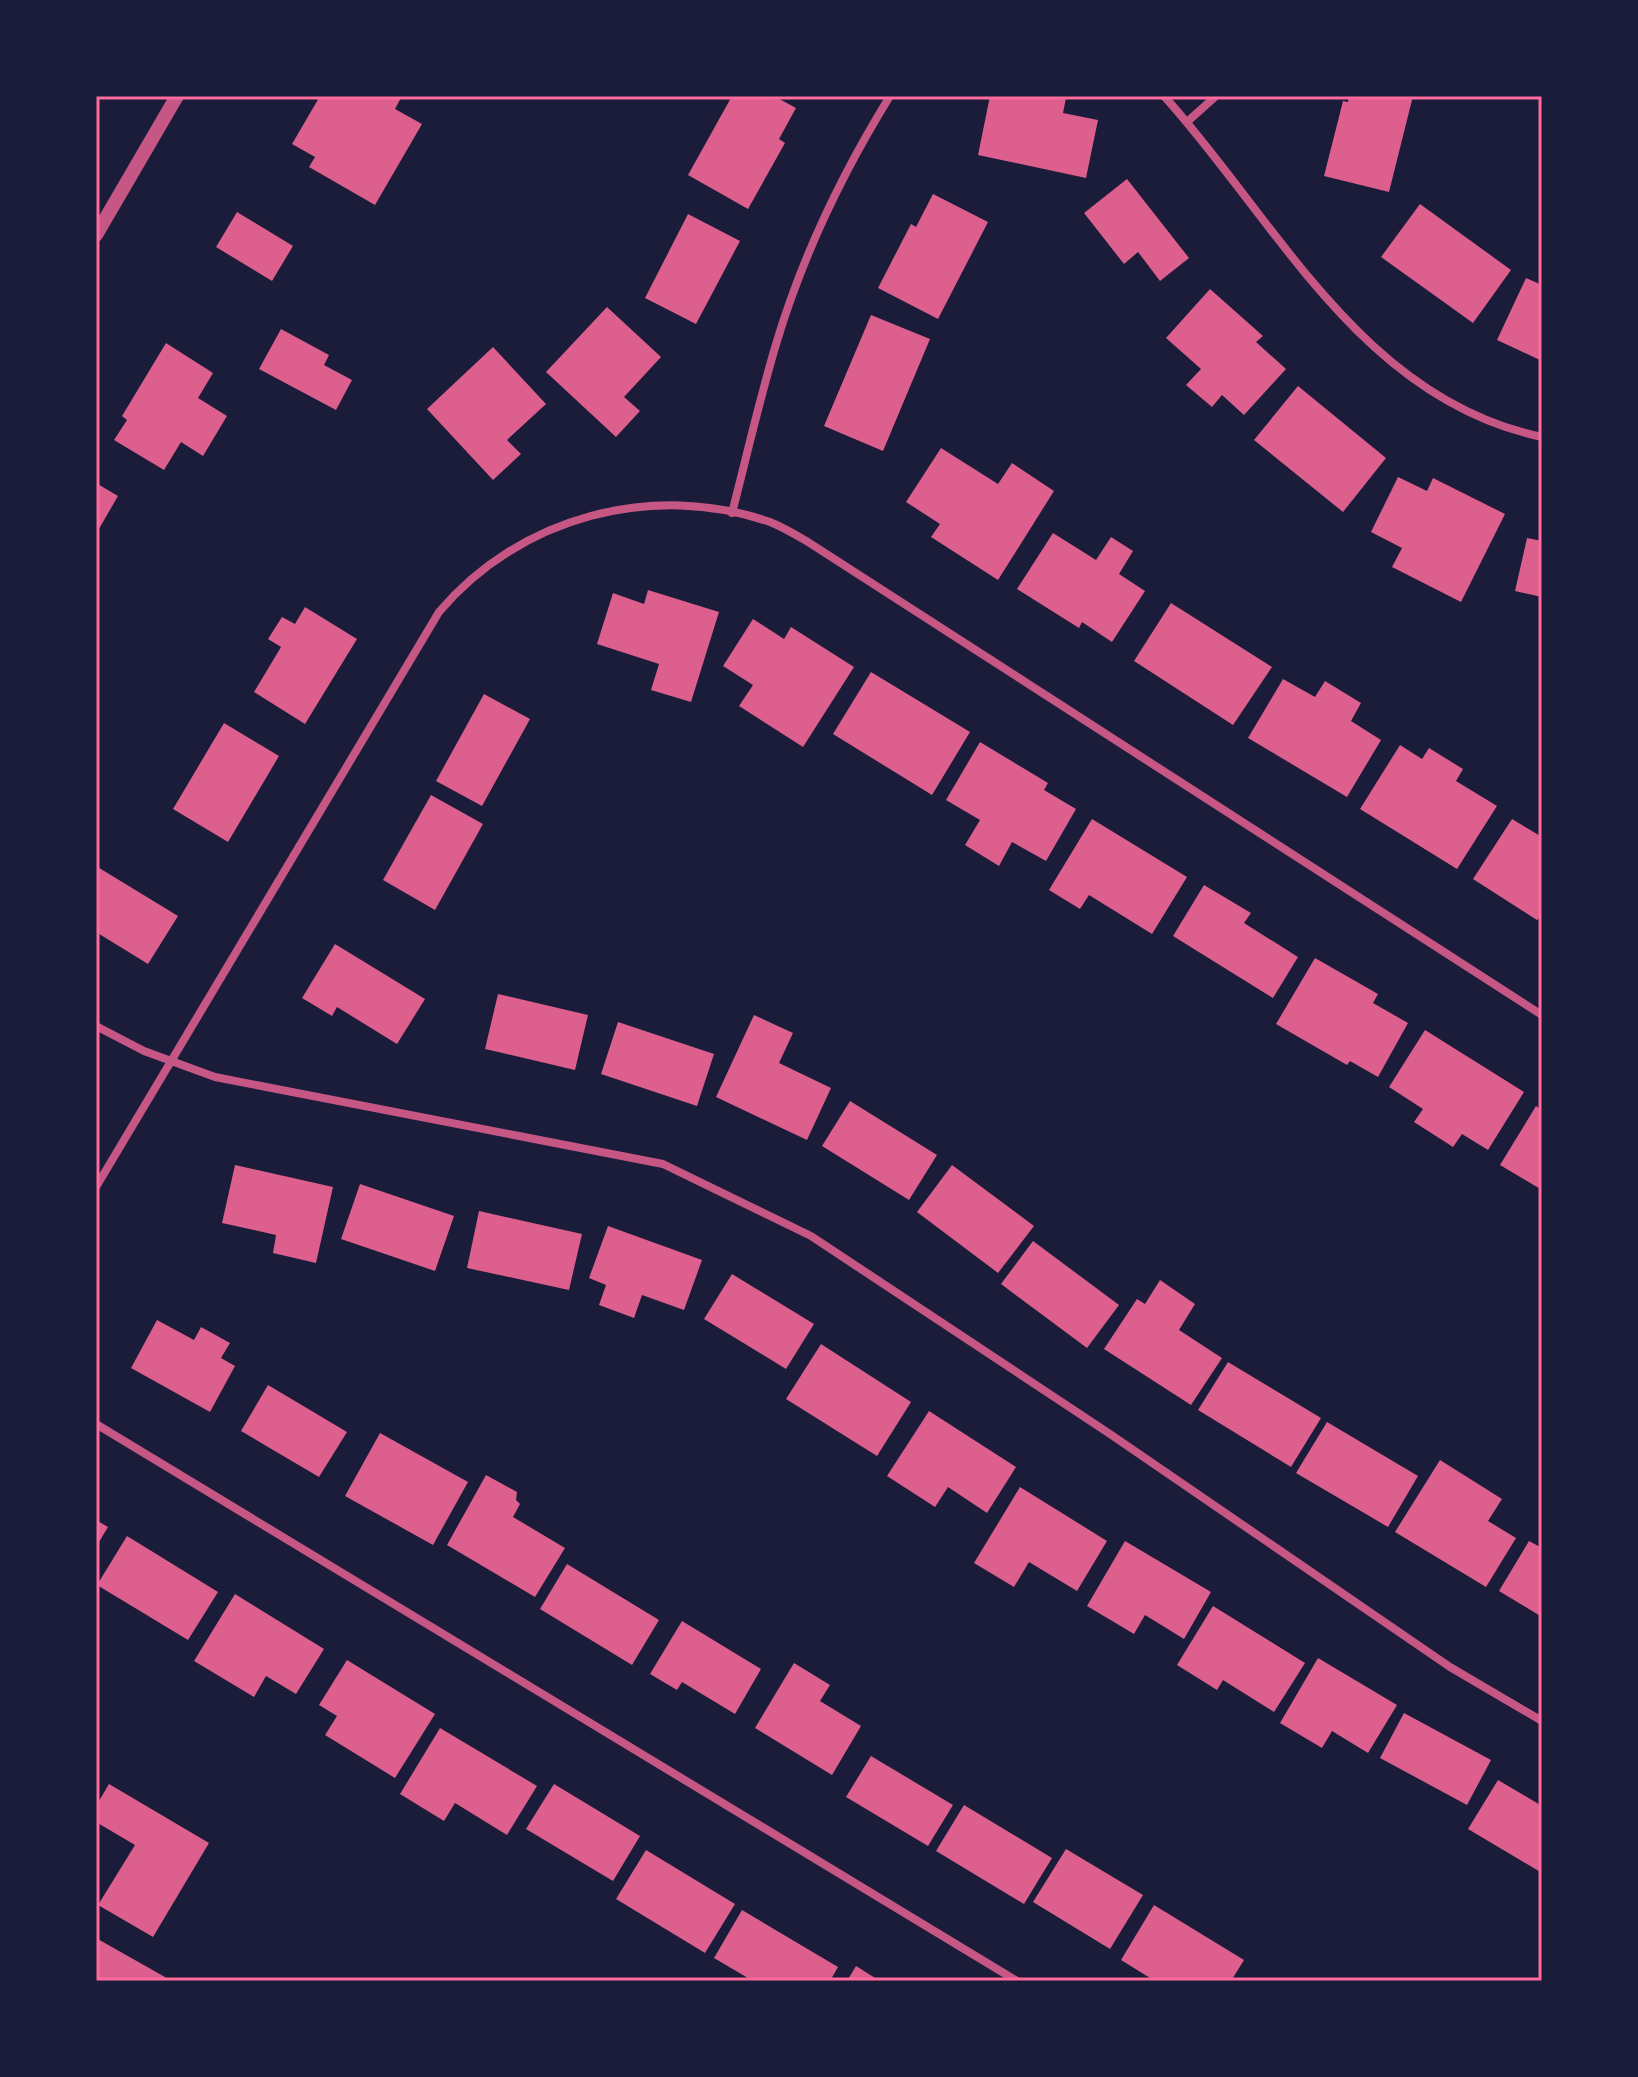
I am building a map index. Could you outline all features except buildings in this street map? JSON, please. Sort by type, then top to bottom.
[{"type":"street","points":[[96,235],[177,96]]},
{"type":"street","points":[[732,513],[778,339],[808,257],[857,150],[890,96]]},
{"type":"street","points":[[1164,96],[1308,277],[1347,322],[1400,371],[1459,407],[1493,422],[1542,437]]},
{"type":"street","points":[[1187,122],[1216,96]]},
{"type":"street","points":[[96,1187],[439,612],[460,587],[508,551],[567,522],[628,507],[683,504],[732,513],[771,522],[808,542],[1542,1015]]},
{"type":"street","points":[[96,1026],[171,1062],[231,1080],[663,1164],[811,1236],[1110,1434],[1450,1667],[1542,1721]]},
{"type":"street","points":[[96,1424],[1017,1981]]}]
